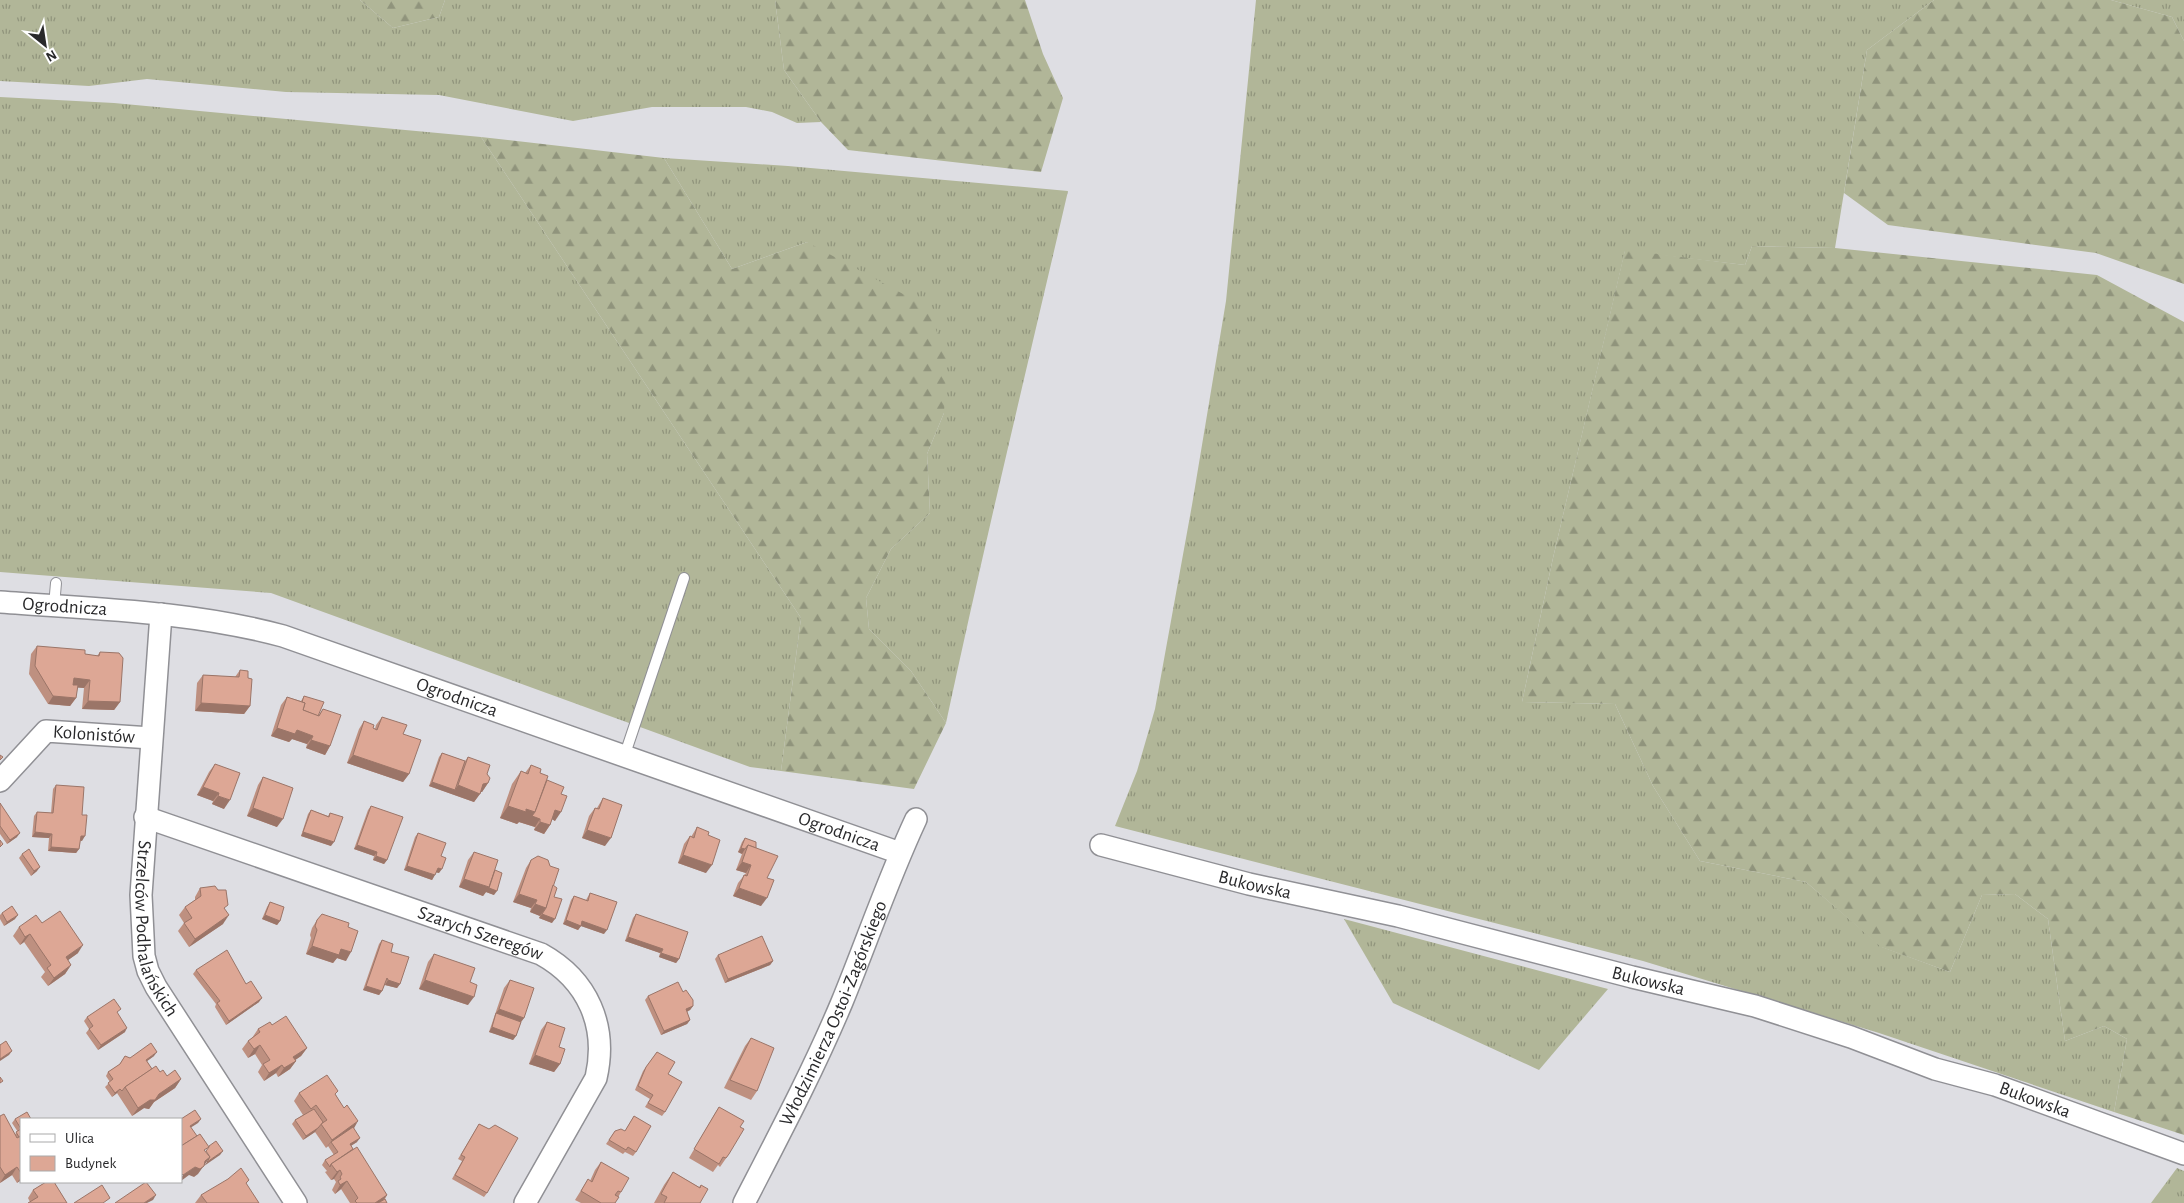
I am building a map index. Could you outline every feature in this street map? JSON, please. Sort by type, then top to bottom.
[{"type":"street","name":"Ogrodnicza","points":[[0,602],[161,614],[235,624],[283,636],[625,754],[900,853]]},
{"type":"street","name":"Strzelców Podhalańskich","points":[[161,614],[145,817],[141,930],[144,956],[148,972],[296,1203]]},
{"type":"street","name":"Kolonistów","points":[[0,781],[46,731],[151,738]]},
{"type":"street","name":"Szarych Szeregów","points":[[145,817],[541,954],[568,972],[578,983],[592,1008],[598,1034],[600,1064],[596,1078],[525,1203]]},
{"type":"street","name":"Włodzimierza Ostoi-Zagórskiego","points":[[744,1203],[789,1116],[842,1002],[900,853],[916,819]]},
{"type":"street","name":"Bukowska","points":[[1101,845],[1249,884],[1398,916],[1623,975],[1755,1006],[1851,1037],[1935,1070],[1996,1085],[2184,1154]]},
{"type":"lane","points":[[625,754],[684,578]]},
{"type":"lane","points":[[54,606],[56,583]]},
{"type":"green space","points":[[0,0],[360,0],[393,28],[439,17],[445,0],[775,0],[784,70],[821,122],[797,123],[772,112],[746,107],[652,107],[573,121],[439,95],[286,92],[147,79],[89,86],[0,81]]},
{"type":"green space","points":[[360,0],[445,0],[439,17],[393,28]]},
{"type":"green space","points":[[775,0],[1025,0],[1043,54],[1063,98],[1041,172],[848,150],[821,122],[784,70]]},
{"type":"green space","points":[[1256,0],[1934,0],[1867,50],[1835,248],[1752,246],[1745,265],[1625,251],[1553,558],[1522,702],[1615,704],[1653,786],[1700,861],[1806,882],[1882,947],[1950,972],[1982,895],[2015,894],[2048,919],[2065,1041],[2104,1026],[2127,1039],[2114,1112],[1879,1033],[1643,961],[1115,826],[1137,771],[1155,709],[1192,505],[1226,301]]},
{"type":"green space","points":[[1934,0],[2111,0],[2172,17],[2184,41],[2184,284],[2096,253],[1888,225],[1844,193],[1867,50]]},
{"type":"green space","points":[[2111,0],[2184,0],[2184,41],[2172,17]]},
{"type":"green space","points":[[0,97],[114,103],[481,137],[801,618],[781,771],[750,767],[271,593],[0,572]]},
{"type":"green space","points":[[481,137],[664,158],[732,269],[807,242],[927,307],[947,358],[944,413],[927,454],[930,513],[891,549],[866,598],[869,629],[911,671],[946,723],[914,789],[781,771],[801,618]]},
{"type":"green space","points":[[664,158],[788,166],[1068,191],[990,523],[946,723],[911,671],[869,629],[866,598],[891,549],[930,513],[927,454],[944,413],[807,242],[732,269]]},
{"type":"green space","points":[[1752,246],[1835,248],[2097,275],[2184,322],[2184,1135],[2114,1112],[2127,1039],[2104,1026],[2065,1041],[2048,919],[2015,894],[1982,895],[1950,972],[1881,947],[1806,882],[1700,861],[1653,786],[1615,704],[1522,702],[1553,558],[1625,250],[1745,265]]},
{"type":"green space","points":[[1344,919],[1608,989],[1539,1070],[1393,1003]]},
{"type":"green space","points":[[2177,1168],[2184,1171],[2184,1203],[2151,1203]]},
{"type":"building","points":[[37,646],[85,650],[85,654],[99,656],[100,652],[119,653],[123,658],[120,702],[88,701],[90,680],[74,678],[73,685],[78,685],[76,698],[53,696],[35,666]]},
{"type":"building","points":[[240,670],[248,671],[248,678],[252,679],[250,706],[201,703],[203,675],[239,677]]},
{"type":"building","points":[[304,696],[324,702],[318,716],[303,710],[305,703],[302,702]]},
{"type":"building","points":[[287,697],[305,703],[303,710],[319,716],[323,709],[341,715],[330,746],[311,740],[313,736],[297,730],[295,734],[277,728]]},
{"type":"building","points":[[382,717],[407,725],[403,734],[421,740],[409,774],[353,755],[364,721],[374,725],[373,728],[377,730]]},
{"type":"building","points":[[442,753],[465,761],[455,790],[432,782]]},
{"type":"building","points":[[468,757],[490,765],[487,774],[490,778],[488,783],[483,784],[480,794],[458,785]]},
{"type":"building","points":[[215,764],[240,773],[230,800],[218,796],[219,793],[203,787]]},
{"type":"building","points":[[531,765],[541,769],[540,773],[548,776],[535,812],[526,809],[526,812],[508,806],[521,771],[528,774]]},
{"type":"building","points":[[263,777],[293,788],[283,819],[253,808]]},
{"type":"building","points":[[547,780],[564,787],[561,794],[567,796],[561,812],[555,810],[550,825],[540,822],[540,819],[532,816]]},
{"type":"building","points":[[56,785],[84,787],[82,815],[87,815],[85,836],[81,836],[79,849],[51,847],[52,834],[35,832],[37,812],[53,813]]},
{"type":"building","points":[[603,798],[622,805],[611,838],[587,830],[595,808],[599,809]]},
{"type":"building","points":[[0,803],[20,833],[10,840],[0,826]]},
{"type":"building","points":[[371,806],[403,817],[387,860],[376,856],[377,852],[357,845]]},
{"type":"building","points":[[311,810],[329,817],[330,813],[343,817],[334,842],[303,832]]},
{"type":"building","points":[[697,827],[709,832],[708,835],[720,840],[712,865],[683,855],[690,836],[694,838]]},
{"type":"building","points":[[418,833],[446,843],[441,856],[446,858],[442,869],[438,868],[435,875],[407,866]]},
{"type":"building","points":[[745,838],[756,842],[756,848],[748,845],[745,849],[741,848]]},
{"type":"building","points":[[748,845],[778,856],[767,878],[774,880],[767,898],[739,888],[744,875],[747,876],[751,865],[742,862]]},
{"type":"building","points":[[29,849],[40,867],[34,871],[22,854]]},
{"type":"building","points":[[474,852],[498,860],[489,887],[464,879]]},
{"type":"building","points":[[538,856],[548,860],[550,866],[559,869],[546,908],[535,904],[537,900],[519,894],[531,860]]},
{"type":"building","points":[[495,870],[502,873],[497,891],[489,888]]},
{"type":"building","points":[[553,885],[557,888],[554,897],[562,899],[555,919],[542,914],[546,908]]},
{"type":"building","points":[[215,886],[218,890],[226,890],[228,905],[224,908],[229,915],[195,939],[184,923],[192,918],[185,907],[201,896],[200,888]]},
{"type":"building","points":[[590,893],[617,902],[607,930],[582,921],[581,926],[566,920],[574,896],[588,901]]},
{"type":"building","points":[[270,902],[284,907],[280,921],[265,915]]},
{"type":"building","points":[[12,906],[18,915],[7,922],[2,913]]},
{"type":"building","points":[[60,911],[83,945],[66,957],[71,965],[54,978],[47,968],[51,965],[30,934],[25,937],[19,927],[36,915],[42,923]]},
{"type":"building","points":[[322,914],[349,923],[348,927],[358,931],[351,952],[341,949],[339,955],[312,946],[317,930],[315,926]]},
{"type":"building","points":[[636,914],[688,932],[679,959],[661,953],[663,949],[628,937]]},
{"type":"building","points":[[762,936],[773,961],[728,979],[718,955]]},
{"type":"building","points":[[382,940],[393,944],[391,952],[409,957],[400,984],[387,978],[382,991],[366,986]]},
{"type":"building","points":[[227,950],[246,984],[251,981],[262,998],[229,1021],[217,1003],[220,1001],[196,970]]},
{"type":"building","points":[[434,954],[475,968],[470,982],[477,985],[474,997],[425,980]]},
{"type":"building","points":[[510,980],[534,988],[524,1018],[499,1009]]},
{"type":"building","points":[[678,982],[683,992],[686,990],[693,1000],[693,1006],[686,1009],[690,1020],[664,1031],[648,996]]},
{"type":"building","points":[[114,999],[121,1009],[117,1012],[127,1028],[101,1045],[89,1029],[93,1026],[87,1017]]},
{"type":"building","points":[[496,1013],[521,1022],[516,1036],[492,1027]]},
{"type":"building","points":[[286,1016],[307,1048],[293,1057],[296,1061],[284,1068],[282,1065],[269,1073],[263,1064],[270,1060],[260,1045],[254,1049],[248,1041],[260,1032],[258,1029],[270,1022],[272,1025]]},
{"type":"building","points":[[547,1022],[565,1028],[559,1047],[565,1049],[560,1064],[535,1055]]},
{"type":"building","points":[[751,1038],[774,1048],[757,1091],[730,1080]]},
{"type":"building","points":[[6,1041],[12,1051],[0,1059],[0,1045]]},
{"type":"building","points":[[151,1043],[157,1052],[146,1060],[152,1069],[122,1091],[120,1089],[115,1093],[108,1083],[113,1079],[108,1072],[120,1064],[125,1056],[130,1058]]},
{"type":"building","points":[[657,1052],[675,1062],[668,1074],[682,1082],[665,1112],[648,1103],[653,1095],[638,1086],[646,1067]]},
{"type":"building","points":[[156,1066],[160,1072],[163,1070],[167,1076],[175,1070],[181,1079],[159,1094],[155,1100],[150,1100],[138,1108],[125,1087]]},
{"type":"building","points":[[327,1075],[338,1091],[335,1094],[344,1108],[347,1105],[358,1121],[332,1140],[321,1124],[327,1120],[316,1105],[311,1109],[299,1093]]},
{"type":"building","points":[[719,1107],[744,1121],[740,1127],[744,1129],[729,1154],[726,1158],[723,1157],[719,1164],[694,1149]]},
{"type":"building","points":[[314,1109],[323,1122],[306,1136],[295,1120]]},
{"type":"building","points":[[195,1110],[201,1119],[190,1126],[197,1136],[182,1145],[182,1118]]},
{"type":"building","points":[[27,1112],[30,1118],[20,1118],[20,1127],[15,1119]]},
{"type":"building","points":[[4,1114],[17,1138],[20,1136],[20,1172],[17,1167],[5,1175],[0,1167],[0,1116]]},
{"type":"building","points":[[634,1116],[651,1126],[636,1152],[628,1147],[626,1150],[609,1140],[615,1131],[621,1129],[625,1131]]},
{"type":"building","points":[[479,1124],[489,1129],[495,1125],[518,1138],[487,1193],[455,1175],[465,1157],[461,1155]]},
{"type":"building","points":[[353,1127],[360,1138],[350,1144],[353,1149],[331,1164],[330,1167],[325,1160],[338,1152],[331,1142]]},
{"type":"building","points":[[20,1130],[20,1136],[19,1137],[16,1132]]},
{"type":"building","points":[[200,1134],[209,1147],[204,1150],[210,1157],[200,1169],[195,1167],[183,1175],[182,1145]]},
{"type":"building","points":[[216,1141],[223,1151],[207,1162],[210,1157],[206,1151]]},
{"type":"building","points":[[357,1147],[387,1195],[375,1203],[357,1203],[355,1201],[358,1198],[347,1181],[340,1185],[338,1181],[341,1179],[342,1174],[340,1170],[337,1172],[331,1164]]},
{"type":"building","points":[[601,1162],[629,1178],[621,1192],[618,1191],[615,1195],[619,1197],[615,1203],[601,1203],[581,1191],[588,1179],[592,1182]]},
{"type":"building","points":[[241,1168],[249,1180],[246,1183],[259,1203],[207,1203],[201,1195],[228,1179]]},
{"type":"building","points":[[673,1172],[700,1188],[701,1185],[708,1189],[700,1203],[664,1203],[667,1197],[661,1194]]},
{"type":"building","points":[[44,1183],[55,1183],[67,1203],[28,1203],[38,1197],[33,1190]]},
{"type":"building","points":[[145,1183],[147,1183],[156,1195],[144,1203],[115,1203]]},
{"type":"building","points":[[102,1185],[110,1198],[103,1203],[74,1203]]},
{"type":"building","points":[[385,1199],[387,1203],[378,1203]]}]
